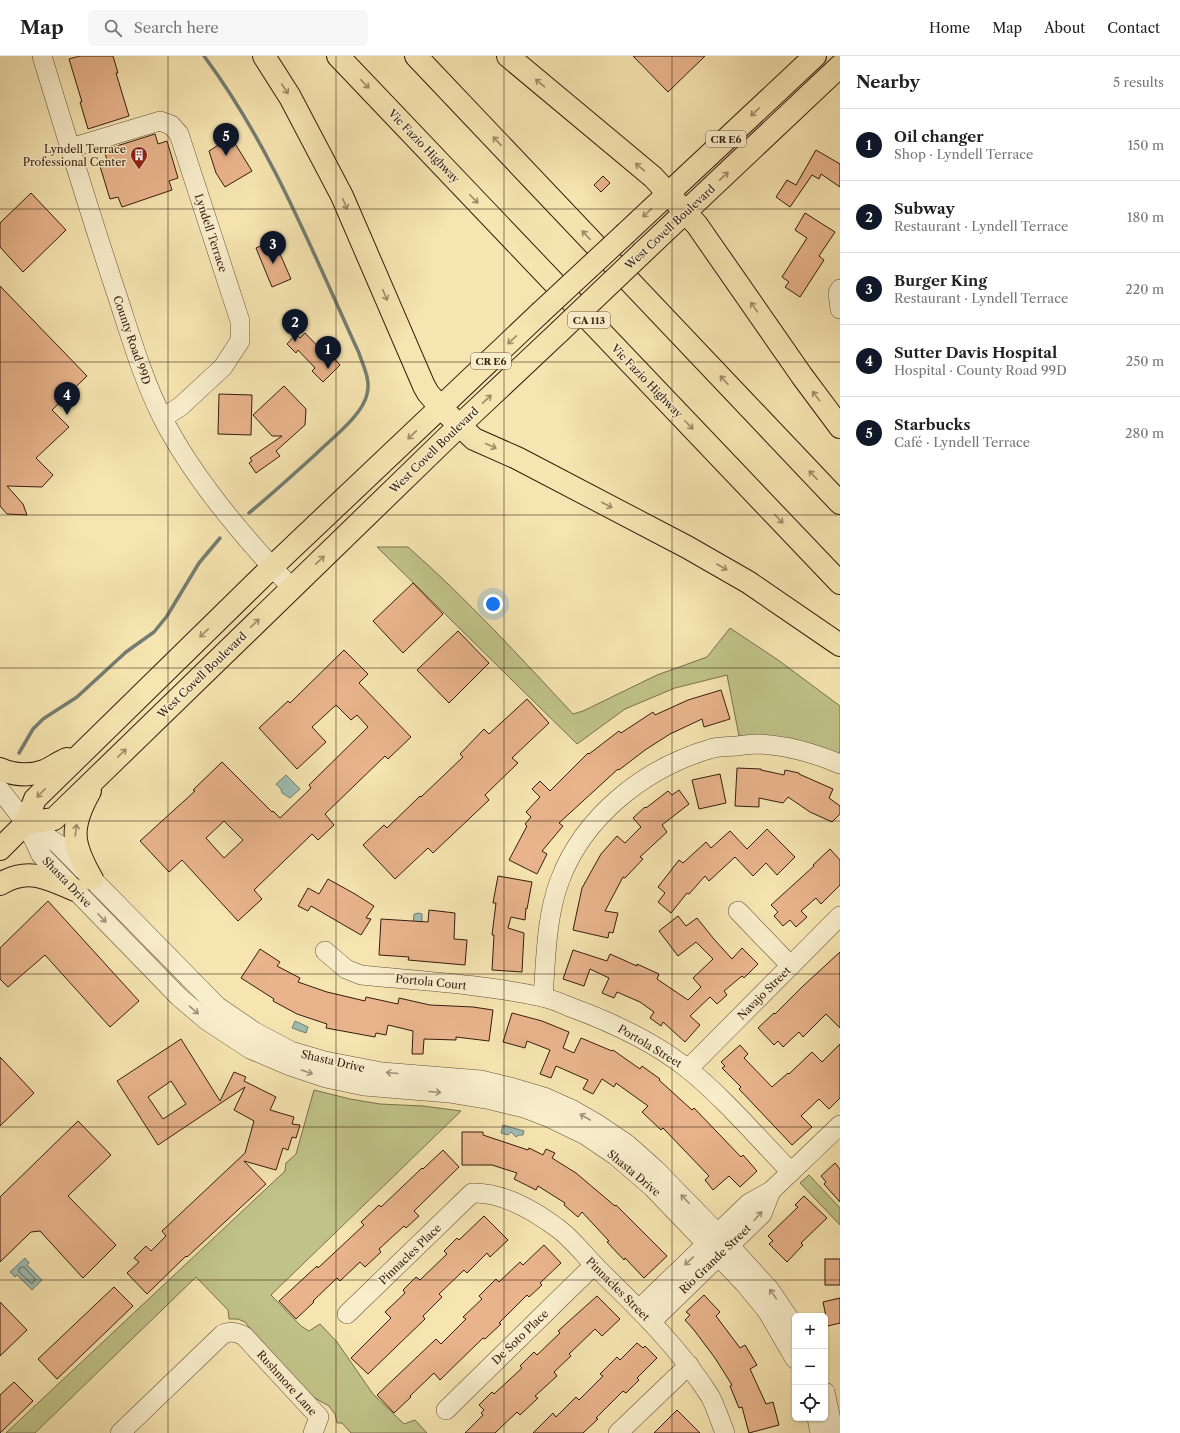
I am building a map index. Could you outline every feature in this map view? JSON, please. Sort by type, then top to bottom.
[{"type":"main road","points":[[264,56],[290,97],[342,196],[424,386],[441,408],[474,439],[517,458],[694,550],[748,582],[840,645]]},
{"type":"main road","name":"Vic Fazio Highway","points":[[338,56],[840,583]]},
{"type":"main road","points":[[416,56],[840,503]]},
{"type":"main road","points":[[508,56],[652,177],[685,212],[700,229],[802,376],[840,427]]},
{"type":"main road","name":"CR E6","points":[[0,849],[26,823],[35,799],[272,567],[815,56]]},
{"type":"main road","points":[[758,144],[771,118],[837,56]]},
{"type":"main road","name":"West Covell Boulevard","points":[[26,823],[54,819],[459,426],[840,66]]},
{"type":"main road","points":[[0,769],[28,774],[45,771],[82,752]]},
{"type":"main road","points":[[0,884],[8,879],[29,875],[41,876],[83,885],[80,858],[75,837],[77,817],[82,804],[100,775]]},
{"type":"street","name":"County Road 99D","points":[[42,56],[70,148],[147,384],[163,418],[182,451],[208,489],[272,567],[292,588]]},
{"type":"street","name":"Lyndell Terrace","points":[[70,148],[160,121],[171,125],[179,134],[240,321],[240,341],[223,367],[181,406],[163,418]]},
{"type":"street","points":[[840,288],[838,292],[840,309]]},
{"type":"street","points":[[543,997],[549,922],[559,881],[570,857],[587,832],[630,789],[655,772],[711,748],[757,744],[792,748],[822,756],[840,764]]},
{"type":"street","name":"Shasta Drive","points":[[0,790],[26,823],[55,842],[83,885],[179,997],[206,1020],[250,1049],[290,1066],[326,1078],[364,1086],[449,1093],[491,1100],[524,1108],[550,1118],[585,1135],[616,1156],[770,1290],[792,1323]]},
{"type":"street","points":[[738,911],[791,966]]},
{"type":"street","name":"Navajo Street","points":[[688,1069],[840,916]]},
{"type":"street","name":"Portola Court","points":[[325,951],[346,969],[361,975],[485,987],[543,997]]},
{"type":"street","name":"Portola Street","points":[[543,997],[614,1024],[671,1057],[688,1069],[719,1098],[790,1172]]},
{"type":"street","name":"Rio Grande Street","points":[[645,1315],[718,1244],[749,1203],[771,1191],[840,1125]]},
{"type":"street","name":"Pinnacles Street","points":[[472,1193],[491,1194],[529,1209],[561,1230],[645,1315],[689,1364],[711,1398],[725,1433]]},
{"type":"street","name":"Pinnacles Place","points":[[348,1314],[472,1193]]},
{"type":"street","name":"Shasta Drive","points":[[718,1244],[744,1283],[767,1311],[792,1354]]},
{"type":"street","name":"De Soto Place","points":[[446,1410],[594,1265]]},
{"type":"street","name":"Rushmore Lane","points":[[120,1433],[204,1351],[223,1334],[229,1332],[236,1332],[244,1336],[319,1417],[313,1433]]},
{"type":"street","points":[[618,1433],[689,1364]]},
{"type":"street","points":[[828,1406],[834,1433]]},
{"type":"street","points":[[818,1421],[820,1433]]},
{"type":"green space","points":[[377,547],[408,547],[472,608],[573,714],[583,711],[657,675],[707,657],[730,628],[778,660],[840,706],[840,755],[761,736],[739,736],[727,675],[675,688],[625,709],[577,744]]},
{"type":"green space","points":[[314,1090],[350,1099],[380,1104],[423,1106],[461,1111],[271,1295],[301,1326],[309,1331],[320,1324],[337,1342],[373,1394],[404,1424],[415,1420],[427,1433],[351,1433],[342,1423],[337,1423],[335,1414],[328,1405],[313,1397],[260,1342],[245,1322],[238,1319],[229,1319],[228,1310],[196,1277],[35,1433],[6,1433],[285,1171],[286,1163],[296,1154]]},
{"type":"green space","points":[[809,1175],[840,1208],[840,1225],[800,1183]]},
{"type":"water","points":[[286,775],[300,789],[290,798],[282,793],[281,789],[276,784]]},
{"type":"water","points":[[414,914],[422,914],[422,922],[413,926]]},
{"type":"water","points":[[295,1021],[308,1027],[306,1033],[292,1028]]},
{"type":"water","points":[[503,1125],[524,1131],[523,1135],[516,1137],[511,1132],[508,1135],[501,1133]]},
{"type":"water","points":[[25,1258],[29,1263],[27,1265],[42,1280],[32,1290],[17,1275],[15,1277],[10,1272]]},
{"type":"building","points":[[80,56],[113,56],[118,73],[116,73],[129,116],[88,129],[80,102],[82,102],[69,59]]},
{"type":"building","points":[[633,56],[705,56],[668,92]]},
{"type":"building","name":"Lyndell Terrace Professional Center","points":[[155,134],[158,144],[167,141],[178,178],[169,181],[172,190],[122,207],[118,197],[110,199],[99,163],[107,160],[104,150]]},
{"type":"building","points":[[231,137],[252,171],[225,187],[216,173],[209,151]]},
{"type":"building","points":[[816,150],[840,164],[840,187],[821,174],[819,179],[812,175],[790,207],[776,197],[787,180],[796,185]]},
{"type":"building","points":[[603,176],[610,183],[601,192],[594,185]]},
{"type":"building","points":[[31,193],[66,230],[23,272],[0,247],[0,223]]},
{"type":"building","points":[[805,213],[835,232],[819,256],[824,260],[800,297],[785,287],[789,282],[782,277],[807,238],[795,230]]},
{"type":"building","points":[[274,240],[291,279],[272,287],[256,248]]},
{"type":"building","points":[[0,286],[87,376],[52,410],[69,427],[36,458],[53,475],[42,487],[7,486],[23,504],[27,515],[7,514],[0,506]]},
{"type":"building","points":[[305,333],[328,357],[331,355],[340,365],[323,382],[312,371],[315,368],[298,350],[296,353],[287,344],[296,334],[300,338]]},
{"type":"building","points":[[284,386],[306,409],[305,425],[276,451],[280,456],[256,473],[249,463],[252,461],[250,458],[282,436],[272,436],[253,415]]},
{"type":"building","points":[[219,394],[252,395],[251,435],[218,434]]},
{"type":"building","points":[[413,583],[443,614],[403,653],[373,621]]},
{"type":"building","points":[[458,631],[489,663],[449,703],[417,670]]},
{"type":"building","points":[[344,650],[368,674],[359,683],[411,737],[388,759],[385,756],[325,814],[334,825],[318,840],[312,834],[254,890],[262,899],[238,921],[182,860],[169,872],[140,841],[195,791],[193,790],[222,762],[272,812],[273,811],[280,818],[311,788],[309,785],[368,727],[357,715],[351,720],[336,705],[312,727],[326,742],[297,769],[259,728],[288,701],[290,703]],"holes":[[[224,821],[243,840],[224,858],[206,838]]]},
{"type":"building","points":[[721,690],[730,719],[704,727],[702,719],[670,734],[645,750],[619,770],[618,769],[559,823],[563,826],[542,851],[547,854],[537,874],[509,860],[527,826],[525,824],[531,817],[526,812],[540,797],[532,789],[540,781],[550,791],[588,753],[589,754],[619,731],[621,733],[653,712],[655,715],[688,700]]},
{"type":"building","points":[[527,699],[549,723],[512,758],[518,763],[485,795],[489,800],[433,853],[428,848],[395,879],[363,845],[384,825],[387,828],[463,757],[460,754],[484,729],[489,734]]},
{"type":"building","points":[[737,768],[761,769],[784,775],[785,770],[799,773],[833,789],[829,798],[840,806],[840,814],[832,822],[810,812],[788,797],[783,803],[759,798],[759,807],[735,806]]},
{"type":"building","points":[[720,774],[726,803],[699,809],[692,780]]},
{"type":"building","points":[[679,790],[689,804],[662,825],[667,832],[640,857],[643,859],[625,878],[623,877],[605,911],[618,913],[613,933],[609,932],[608,938],[573,930],[582,888],[601,854],[617,836],[625,843],[641,827],[633,818],[645,807],[646,808],[668,791],[672,795]]},
{"type":"building","points":[[767,829],[795,857],[777,875],[766,863],[753,876],[735,857],[709,881],[705,876],[689,894],[687,893],[671,913],[658,902],[665,893],[658,887],[679,860],[683,863],[706,842],[711,848],[730,831],[747,849]]},
{"type":"building","points":[[830,849],[840,860],[840,885],[821,904],[816,898],[801,911],[807,917],[796,927],[790,920],[783,926],[774,916],[778,912],[771,905],[814,866],[813,865]]},
{"type":"building","points":[[498,876],[532,882],[525,920],[511,917],[508,928],[524,933],[522,972],[492,970],[494,935],[492,935],[496,903],[493,903]]},
{"type":"building","points":[[328,879],[374,906],[366,918],[371,919],[361,935],[311,906],[308,911],[298,906],[308,888],[319,894]]},
{"type":"building","points":[[48,901],[139,1001],[110,1027],[45,955],[8,987],[0,979],[0,948]]},
{"type":"building","points":[[429,910],[455,913],[454,939],[467,940],[465,965],[408,960],[409,957],[379,955],[381,919],[428,922]]},
{"type":"building","points":[[678,916],[686,926],[697,918],[732,959],[742,948],[758,964],[744,978],[742,976],[724,991],[727,995],[717,1004],[710,997],[690,1016],[700,1025],[685,1042],[663,1022],[661,1026],[650,1018],[654,1012],[640,1002],[617,992],[614,998],[602,993],[609,978],[590,969],[584,986],[563,979],[573,950],[607,961],[610,954],[659,974],[657,979],[688,1000],[701,987],[693,978],[713,959],[696,942],[678,956],[659,931]]},
{"type":"building","points":[[260,949],[280,962],[277,966],[300,978],[298,982],[327,992],[365,1001],[366,997],[398,1004],[399,998],[430,1005],[473,1007],[493,1010],[489,1041],[456,1037],[456,1040],[424,1039],[423,1054],[412,1054],[413,1031],[388,1025],[386,1035],[376,1033],[375,1037],[326,1028],[327,1024],[297,1014],[273,1001],[274,999],[241,978]]},
{"type":"building","points":[[840,952],[840,1028],[826,1014],[803,1037],[799,1032],[783,1047],[778,1041],[774,1045],[758,1028],[774,1013],[775,1014]]},
{"type":"building","points":[[512,1013],[542,1021],[569,1032],[563,1048],[574,1053],[581,1038],[612,1051],[613,1050],[640,1069],[642,1066],[660,1079],[659,1080],[692,1110],[694,1108],[741,1157],[743,1155],[757,1171],[740,1187],[729,1176],[713,1190],[705,1180],[709,1176],[663,1128],[661,1130],[642,1112],[648,1106],[616,1083],[614,1087],[602,1079],[593,1094],[583,1089],[588,1080],[556,1066],[551,1078],[540,1074],[550,1050],[527,1041],[525,1048],[503,1042]]},
{"type":"building","points":[[181,1039],[220,1101],[234,1072],[246,1077],[244,1081],[276,1097],[270,1110],[294,1117],[292,1124],[300,1125],[296,1138],[292,1137],[288,1150],[283,1148],[276,1170],[244,1161],[266,1184],[187,1257],[186,1256],[147,1294],[127,1273],[139,1262],[134,1258],[146,1246],[151,1251],[166,1236],[162,1231],[245,1153],[254,1121],[234,1110],[245,1087],[158,1145],[117,1081]],"holes":[[[171,1081],[186,1104],[163,1119],[148,1097]]]},
{"type":"building","points":[[840,1044],[840,1098],[829,1109],[819,1099],[801,1116],[812,1127],[792,1145],[739,1089],[741,1087],[722,1068],[725,1066],[721,1062],[740,1045],[748,1054],[744,1058],[772,1087],[788,1073],[789,1074],[812,1052],[822,1062]]},
{"type":"building","points":[[0,1057],[34,1093],[0,1126]]},
{"type":"building","points":[[78,1121],[111,1155],[68,1196],[116,1245],[83,1278],[40,1231],[31,1232],[0,1262],[0,1197]]},
{"type":"building","points":[[462,1132],[483,1132],[483,1135],[528,1150],[529,1148],[543,1155],[546,1149],[555,1153],[552,1158],[576,1173],[615,1206],[616,1205],[667,1256],[644,1278],[607,1242],[609,1241],[582,1212],[578,1217],[564,1205],[565,1203],[538,1186],[536,1190],[514,1179],[517,1173],[492,1165],[462,1165]]},
{"type":"building","points":[[443,1150],[459,1167],[414,1211],[419,1216],[406,1228],[404,1226],[379,1249],[381,1252],[365,1267],[360,1262],[340,1281],[337,1278],[296,1319],[279,1301],[317,1266],[318,1268],[364,1225],[361,1222],[379,1205],[381,1207]]},
{"type":"building","points":[[835,1163],[840,1169],[840,1202],[824,1184],[826,1182],[821,1176]]},
{"type":"building","points":[[804,1196],[827,1218],[801,1243],[803,1245],[787,1262],[769,1244],[773,1241],[768,1236],[798,1207],[795,1205]]},
{"type":"building","points":[[484,1216],[508,1240],[490,1257],[487,1253],[467,1273],[464,1270],[439,1294],[442,1297],[423,1316],[425,1319],[368,1374],[351,1358],[391,1318],[385,1312],[405,1293],[403,1290],[416,1277],[420,1280],[447,1254],[444,1251],[457,1238],[459,1240]]},
{"type":"building","points":[[544,1245],[561,1263],[540,1283],[542,1285],[529,1297],[527,1295],[499,1323],[501,1324],[485,1339],[483,1338],[440,1380],[434,1373],[394,1413],[377,1395],[436,1339],[441,1344],[466,1319],[463,1317],[482,1299],[479,1296],[496,1279],[499,1282],[520,1262],[523,1265]]},
{"type":"building","points":[[825,1259],[840,1259],[840,1285],[825,1285]]},
{"type":"building","points":[[114,1287],[133,1306],[57,1379],[38,1359]]},
{"type":"building","points":[[704,1295],[720,1312],[716,1316],[740,1348],[745,1345],[757,1365],[750,1369],[766,1404],[773,1402],[779,1425],[749,1433],[742,1407],[739,1408],[730,1386],[732,1385],[715,1358],[685,1320],[690,1315],[686,1312]]},
{"type":"building","points":[[597,1296],[620,1319],[602,1336],[595,1329],[569,1354],[571,1356],[554,1372],[557,1376],[535,1396],[538,1398],[520,1415],[517,1412],[495,1433],[465,1433],[483,1415],[481,1413],[484,1410],[479,1405],[492,1392],[494,1394],[522,1368],[520,1366],[534,1352],[537,1355],[560,1333],[558,1331]]},
{"type":"building","points":[[840,1298],[840,1323],[828,1326],[828,1313],[825,1313],[823,1302]]},
{"type":"building","points":[[0,1302],[27,1330],[0,1356]]},
{"type":"building","points":[[637,1343],[643,1348],[645,1346],[657,1358],[637,1378],[639,1380],[626,1393],[623,1391],[596,1418],[598,1419],[583,1433],[533,1433],[553,1413],[556,1417],[576,1397],[579,1400],[603,1376],[600,1374],[617,1357],[620,1360]]},
{"type":"building","points":[[14,1382],[33,1401],[0,1433],[0,1395]]},
{"type":"building","points":[[677,1410],[700,1433],[654,1433]]},
{"type":"waterway","points":[[204,56],[228,90],[250,126],[289,200],[359,353],[368,384],[364,402],[353,418],[338,434],[249,513]]},
{"type":"waterway","points":[[19,753],[33,729],[43,719],[77,697],[126,652],[154,632],[167,616],[199,563],[220,538]]},
{"type":"place","name":"Starbucks","points":[[226,156]]},
{"type":"place","name":"Lyndell Terrace Professional Center","points":[[139,170]]},
{"type":"place","name":"Burger King","points":[[273,264]]},
{"type":"place","name":"Subway","points":[[295,342]]},
{"type":"place","name":"Oil changer","points":[[328,369]]},
{"type":"place","name":"Sutter Davis Hospital","points":[[67,415]]}]
